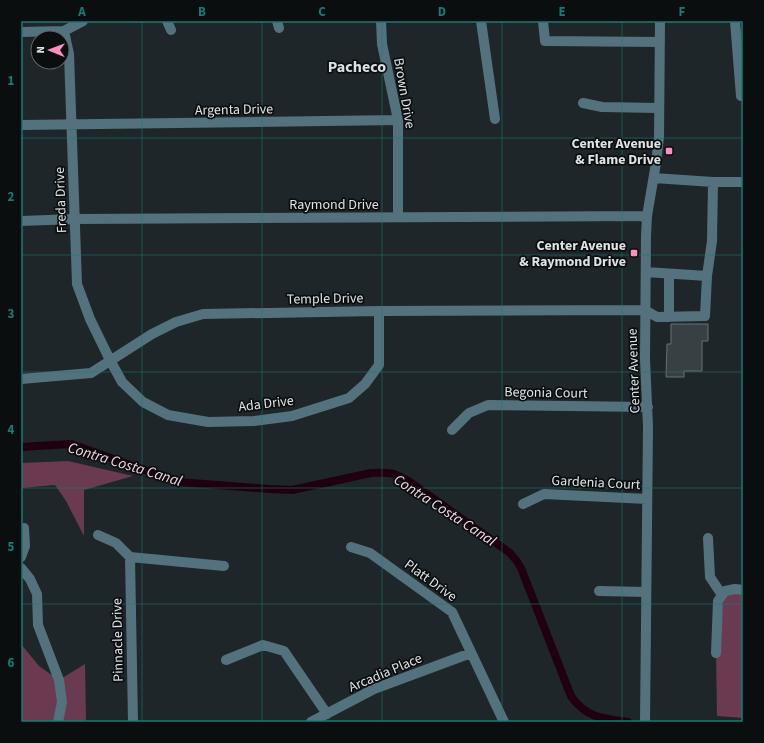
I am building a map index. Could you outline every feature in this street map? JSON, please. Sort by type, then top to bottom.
[{"type":"street","points":[[67,30],[82,21]]},
{"type":"street","name":"Brown Drive","points":[[381,21],[382,44],[398,120],[398,217]]},
{"type":"street","points":[[481,21],[495,119]]},
{"type":"street","points":[[543,21],[545,41],[660,42]]},
{"type":"street","name":"Center Avenue","points":[[645,722],[648,407],[645,359],[647,216],[654,178],[659,137],[660,21]]},
{"type":"street","points":[[735,21],[741,96]]},
{"type":"street","name":"Freda Drive","points":[[69,70],[77,284],[90,319],[110,360]]},
{"type":"street","points":[[583,103],[602,107],[659,108]]},
{"type":"street","name":"Argenta Drive","points":[[21,125],[398,120]]},
{"type":"street","points":[[654,178],[713,182],[743,182]]},
{"type":"street","points":[[645,310],[658,317],[705,316],[707,276],[712,241],[713,182]]},
{"type":"street","name":"Raymond Drive","points":[[21,220],[647,216]]},
{"type":"street","points":[[646,272],[707,276]]},
{"type":"street","points":[[669,274],[669,317]]},
{"type":"street","name":"Temple Drive","points":[[21,379],[91,373],[152,334],[176,322],[203,314],[379,311],[645,310]]},
{"type":"street","name":"Ada Drive","points":[[110,360],[122,382],[143,402],[168,415],[208,422],[254,421],[292,416],[349,398],[364,384],[379,365],[379,311]]},
{"type":"street","name":"Begonia Court","points":[[452,430],[469,413],[488,405],[648,407]]},
{"type":"street","name":"Gardenia Court","points":[[523,504],[544,494],[647,498]]},
{"type":"street","points":[[21,557],[25,546],[24,528]]},
{"type":"street","points":[[98,535],[116,543],[130,557],[224,566]]},
{"type":"street","points":[[708,538],[710,578],[722,595]]},
{"type":"street","name":"Platt Drive","points":[[351,548],[370,553],[452,612],[504,722]]},
{"type":"street","name":"Pinnacle Drive","points":[[130,557],[133,722]]},
{"type":"street","points":[[21,568],[30,579],[37,594],[38,624],[59,680],[62,702],[58,722]]},
{"type":"street","points":[[716,653],[718,601],[724,591],[735,589],[743,590]]},
{"type":"street","points":[[599,591],[646,592]]},
{"type":"street","points":[[226,660],[263,646],[284,651],[327,714]]},
{"type":"street","name":"Arcadia Place","points":[[311,722],[374,689],[471,653]]},
{"type":"shaded area","points":[[68,461],[133,476],[84,490],[84,536],[66,501],[55,485],[21,488],[21,463]]},
{"type":"shaded area","points":[[743,590],[743,718],[717,716],[716,653],[725,591]]},
{"type":"shaded area","points":[[21,644],[39,666],[59,680],[85,664],[86,722],[21,722]]},
{"type":"building","points":[[671,324],[708,324],[708,341],[702,341],[702,371],[684,371],[684,377],[666,377],[667,344],[671,344]]},
{"type":"waterway","name":"Contra Costa Canal","points":[[21,447],[71,444],[179,482],[270,489],[292,490],[371,473],[392,473],[400,476],[510,553],[521,568],[571,696],[583,709],[589,713],[611,720],[628,722]]},
{"type":"place","name":"Center Avenue & Flame Drive","points":[[669,151]]},
{"type":"place","name":"Center Avenue & Raymond Drive","points":[[634,253]]},
{"type":"district","name":"Pacheco","points":[[357,66]]}]
